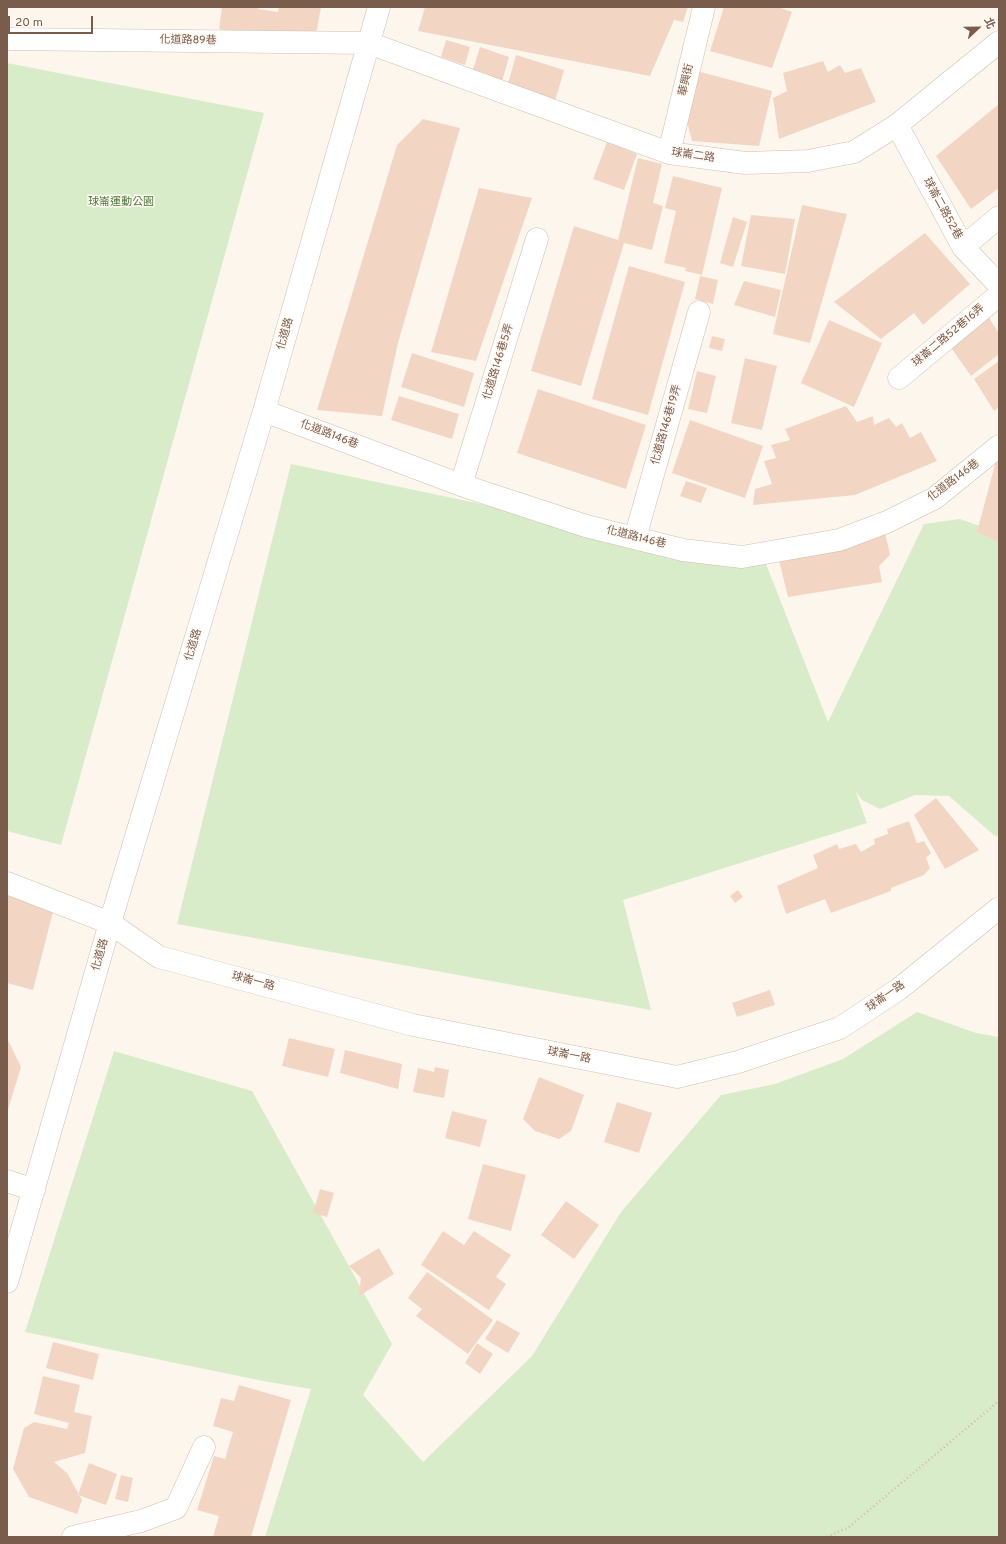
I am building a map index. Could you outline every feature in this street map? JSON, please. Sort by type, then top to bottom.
[{"type":"street","name":"化道路","points":[[7,1282],[110,923],[264,411],[379,7]]},
{"type":"street","name":"華興街","points":[[669,153],[704,7]]},
{"type":"street","name":"化道路89巷","points":[[7,40],[369,43]]},
{"type":"street","name":"球崙二路","points":[[369,43],[669,153],[745,162],[808,161],[854,152],[897,125],[999,42]]},
{"type":"street","name":"球崙二路52巷","points":[[897,125],[963,247],[999,285]]},
{"type":"street","points":[[963,247],[999,217]]},
{"type":"street","name":"化道路146巷5弄","points":[[461,485],[537,239]]},
{"type":"street","name":"球崙二路52巷16弄","points":[[900,378],[999,295]]},
{"type":"street","name":"化道路146巷19弄","points":[[635,538],[699,312]]},
{"type":"street","name":"化道路146巷","points":[[264,411],[461,485],[586,526],[683,550],[742,557],[839,540],[887,522],[935,498],[999,446]]},
{"type":"street","name":"球崙一路","points":[[7,883],[110,923],[160,957],[413,1025],[677,1077],[738,1062],[840,1028],[899,989],[999,908]]},
{"type":"street","points":[[7,1181],[34,1190]]},
{"type":"street","points":[[73,1537],[141,1521],[176,1508],[204,1447]]},
{"type":"path","points":[[827,1537],[849,1527],[999,1401]]},
{"type":"green space","name":"球崙運動公園","points":[[7,63],[264,113],[61,845],[7,831]]},
{"type":"green space","points":[[291,464],[766,564],[828,722],[924,524],[960,519],[999,533],[999,834],[996,837],[949,796],[915,795],[880,809],[862,800],[855,790],[867,823],[623,900],[651,1010],[177,924]]},
{"type":"green space","points":[[917,1012],[976,1033],[999,1037],[999,1537],[265,1537],[311,1389],[263,1381],[25,1332],[114,1051],[252,1091],[392,1344],[363,1395],[423,1462],[532,1356],[621,1212],[721,1095],[775,1084],[843,1059]]},
{"type":"building","points":[[222,7],[259,7],[258,9],[278,12],[279,7],[321,7],[316,35],[277,41],[219,29]]},
{"type":"building","points":[[425,7],[688,7],[683,22],[674,20],[650,76],[418,31]]},
{"type":"building","points":[[724,7],[778,7],[792,12],[772,68],[710,51]]},
{"type":"building","points":[[446,40],[470,47],[465,65],[441,57]]},
{"type":"building","points":[[480,47],[509,57],[501,85],[471,76]]},
{"type":"building","points":[[516,55],[564,70],[554,105],[506,91]]},
{"type":"building","points":[[823,61],[828,72],[840,65],[845,73],[861,68],[876,102],[779,139],[773,98],[787,91],[783,73]]},
{"type":"building","points":[[697,71],[772,91],[759,146],[692,141],[683,105]]},
{"type":"building","points":[[999,104],[999,188],[971,209],[936,156]]},
{"type":"building","points":[[423,119],[460,128],[398,343],[382,416],[317,410],[397,145]]},
{"type":"building","points":[[607,142],[637,154],[624,190],[593,179]]},
{"type":"building","points":[[638,158],[662,164],[653,203],[663,206],[652,250],[624,243],[581,386],[531,371],[574,226],[618,240]]},
{"type":"building","points":[[673,176],[722,188],[702,275],[685,271],[686,268],[664,263],[676,211],[665,208]]},
{"type":"building","points":[[479,188],[532,198],[476,361],[431,352]]},
{"type":"building","points":[[802,205],[847,214],[810,343],[773,334]]},
{"type":"building","points":[[751,215],[795,219],[785,274],[741,266]]},
{"type":"building","points":[[733,217],[747,222],[733,267],[720,263]]},
{"type":"building","points":[[925,233],[970,284],[923,325],[914,313],[881,339],[834,302]]},
{"type":"building","points":[[629,266],[685,282],[648,415],[592,399]]},
{"type":"building","points":[[700,276],[718,280],[713,304],[695,299]]},
{"type":"building","points":[[744,281],[781,290],[775,317],[734,305]]},
{"type":"building","points":[[985,312],[999,333],[999,354],[971,376],[947,342]]},
{"type":"building","points":[[829,320],[882,343],[854,407],[801,383]]},
{"type":"building","points":[[712,336],[725,339],[722,351],[709,348]]},
{"type":"building","points":[[412,353],[474,373],[464,407],[401,387]]},
{"type":"building","points":[[745,358],[777,366],[762,430],[731,423]]},
{"type":"building","points":[[999,361],[999,407],[994,411],[974,379]]},
{"type":"building","points":[[697,371],[716,376],[707,413],[688,409]]},
{"type":"building","points":[[538,389],[646,425],[626,489],[517,453]]},
{"type":"building","points":[[399,396],[459,414],[452,439],[391,420]]},
{"type":"building","points":[[846,406],[857,422],[873,416],[874,425],[889,418],[896,427],[902,423],[910,438],[921,432],[937,461],[855,495],[753,505],[755,489],[772,484],[764,461],[776,458],[771,445],[790,440],[785,429]]},
{"type":"building","points":[[690,420],[763,446],[745,498],[672,473]]},
{"type":"building","points":[[997,457],[999,458],[999,542],[977,532]]},
{"type":"building","points":[[686,481],[707,488],[701,503],[680,496]]},
{"type":"building","points":[[885,532],[890,555],[879,566],[882,582],[788,597],[777,552]]},
{"type":"building","points":[[936,798],[979,850],[945,869],[914,815]]},
{"type":"building","points":[[909,821],[917,843],[924,841],[931,853],[926,858],[930,868],[924,875],[891,888],[891,891],[831,913],[825,899],[786,914],[777,886],[818,868],[813,855],[837,844],[839,849],[856,844],[861,852],[875,844],[874,839],[888,834],[887,829]]},
{"type":"building","points":[[738,890],[743,897],[735,903],[730,896]]},
{"type":"building","points":[[7,891],[55,904],[33,990],[7,983]]},
{"type":"building","points":[[770,990],[775,1005],[737,1017],[732,1003]]},
{"type":"building","points":[[7,1038],[21,1067],[7,1113]]},
{"type":"building","points":[[289,1038],[335,1049],[328,1077],[282,1066]]},
{"type":"building","points":[[345,1050],[402,1064],[398,1089],[340,1073]]},
{"type":"building","points":[[435,1067],[449,1070],[444,1098],[413,1092],[418,1068],[434,1072]]},
{"type":"building","points":[[539,1077],[584,1095],[571,1131],[559,1139],[535,1131],[523,1119]]},
{"type":"building","points":[[617,1102],[652,1113],[639,1153],[604,1142]]},
{"type":"building","points":[[452,1111],[487,1120],[480,1147],[445,1138]]},
{"type":"building","points":[[483,1164],[526,1175],[511,1231],[468,1219]]},
{"type":"building","points":[[320,1189],[334,1193],[327,1217],[313,1213]]},
{"type":"building","points":[[566,1201],[599,1225],[574,1259],[541,1235]]},
{"type":"building","points":[[443,1231],[464,1245],[474,1231],[511,1255],[496,1277],[506,1284],[489,1310],[421,1265]]},
{"type":"building","points":[[379,1248],[394,1274],[359,1296],[361,1278],[349,1266]]},
{"type":"building","points":[[427,1272],[493,1320],[468,1354],[416,1316],[422,1309],[408,1298]]},
{"type":"building","points":[[497,1320],[520,1333],[508,1353],[485,1339]]},
{"type":"building","points":[[53,1342],[99,1354],[93,1380],[46,1368]]},
{"type":"building","points":[[477,1343],[493,1354],[480,1374],[465,1363]]},
{"type":"building","points":[[43,1376],[80,1385],[74,1412],[92,1416],[85,1453],[54,1462],[67,1473],[82,1500],[77,1514],[29,1497],[13,1469],[24,1428],[34,1422],[67,1429],[69,1423],[34,1414]]},
{"type":"building","points":[[239,1385],[291,1400],[251,1537],[213,1537],[219,1516],[197,1510],[214,1456],[225,1459],[233,1432],[213,1426],[221,1398],[234,1401]]},
{"type":"building","points":[[89,1463],[117,1474],[106,1505],[78,1495]]},
{"type":"building","points":[[121,1475],[133,1478],[128,1502],[115,1499]]}]
